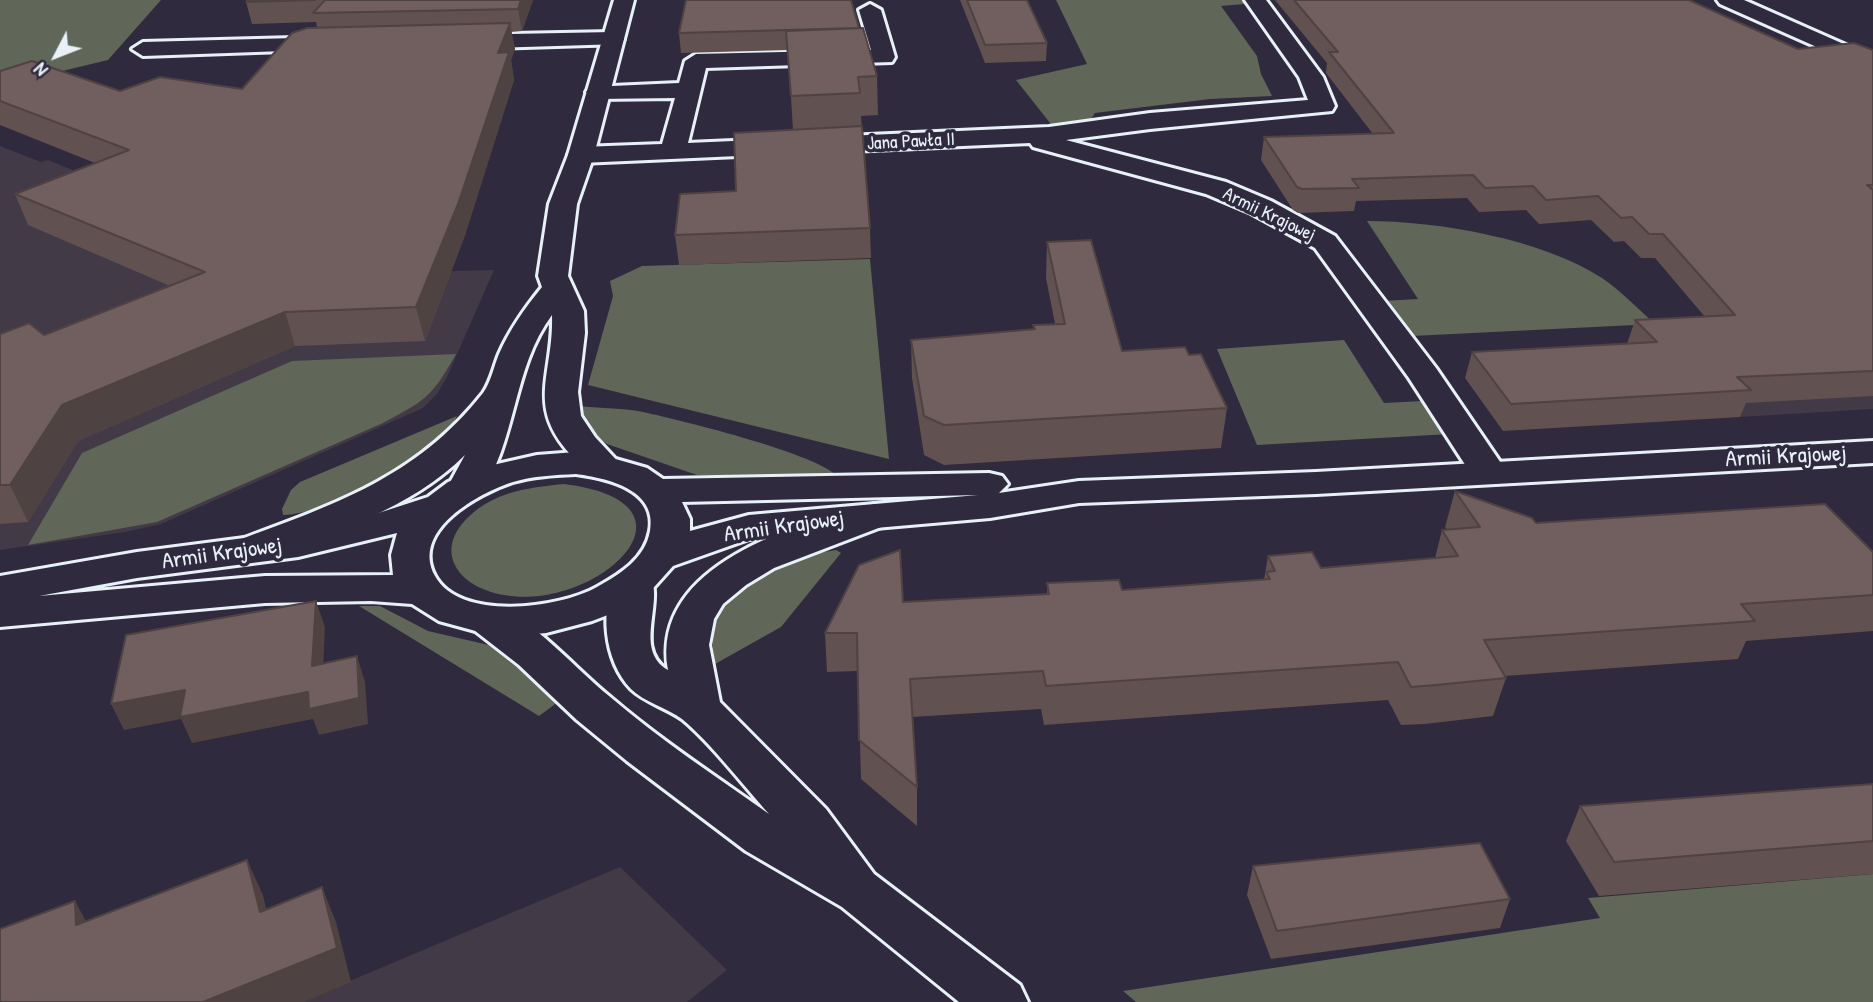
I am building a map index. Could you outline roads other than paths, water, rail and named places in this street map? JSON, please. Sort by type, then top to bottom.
[{"type":"street","points":[[603,466],[582,444],[563,416],[561,392],[569,333],[568,311],[553,276],[563,204],[581,155],[624,0]]},
{"type":"street","name":"Jana Pawła II","points":[[581,155],[1023,135],[1323,106],[1311,77],[1255,0]]},
{"type":"street","points":[[1727,0],[1873,65]]},
{"type":"street","points":[[673,151],[691,90],[696,61],[884,57],[870,10]]},
{"type":"street","points":[[434,42],[613,39]]},
{"type":"street","points":[[143,50],[352,44]]},
{"type":"street","points":[[598,92],[691,90]]},
{"type":"street","name":"Armii Krajowej","points":[[1023,135],[1216,188],[1261,207],[1325,242],[1424,375],[1488,472]]},
{"type":"street","points":[[558,287],[533,319],[501,393],[485,453],[453,496],[421,525],[411,548],[411,570],[423,591],[451,609],[489,620],[527,621],[567,614],[604,601],[647,570]]},
{"type":"street","points":[[250,550],[334,517],[412,479],[438,461],[467,433],[501,393]]},
{"type":"street","name":"Armii Krajowej","points":[[647,570],[710,537],[748,527],[990,506],[1079,492],[1316,483],[1873,452]]},
{"type":"street","points":[[453,496],[520,468],[563,463],[603,466],[632,475],[654,490],[665,505],[670,521],[668,539],[647,570],[628,626],[631,651],[647,678],[698,708],[808,823],[861,892]]},
{"type":"street","name":"Armii Krajowej","points":[[654,490],[797,489],[907,483],[1001,484],[1079,492]]},
{"type":"street","name":"Armii Krajowej","points":[[0,590],[137,565],[365,531],[453,496]]},
{"type":"street","points":[[698,708],[687,644],[694,618],[715,587],[733,572],[778,550],[875,516]]},
{"type":"street","name":"Armii Krajowej","points":[[0,613],[322,587],[379,586],[423,591]]},
{"type":"street","points":[[489,620],[535,654],[629,737],[764,837],[861,892],[1000,1002]]}]
